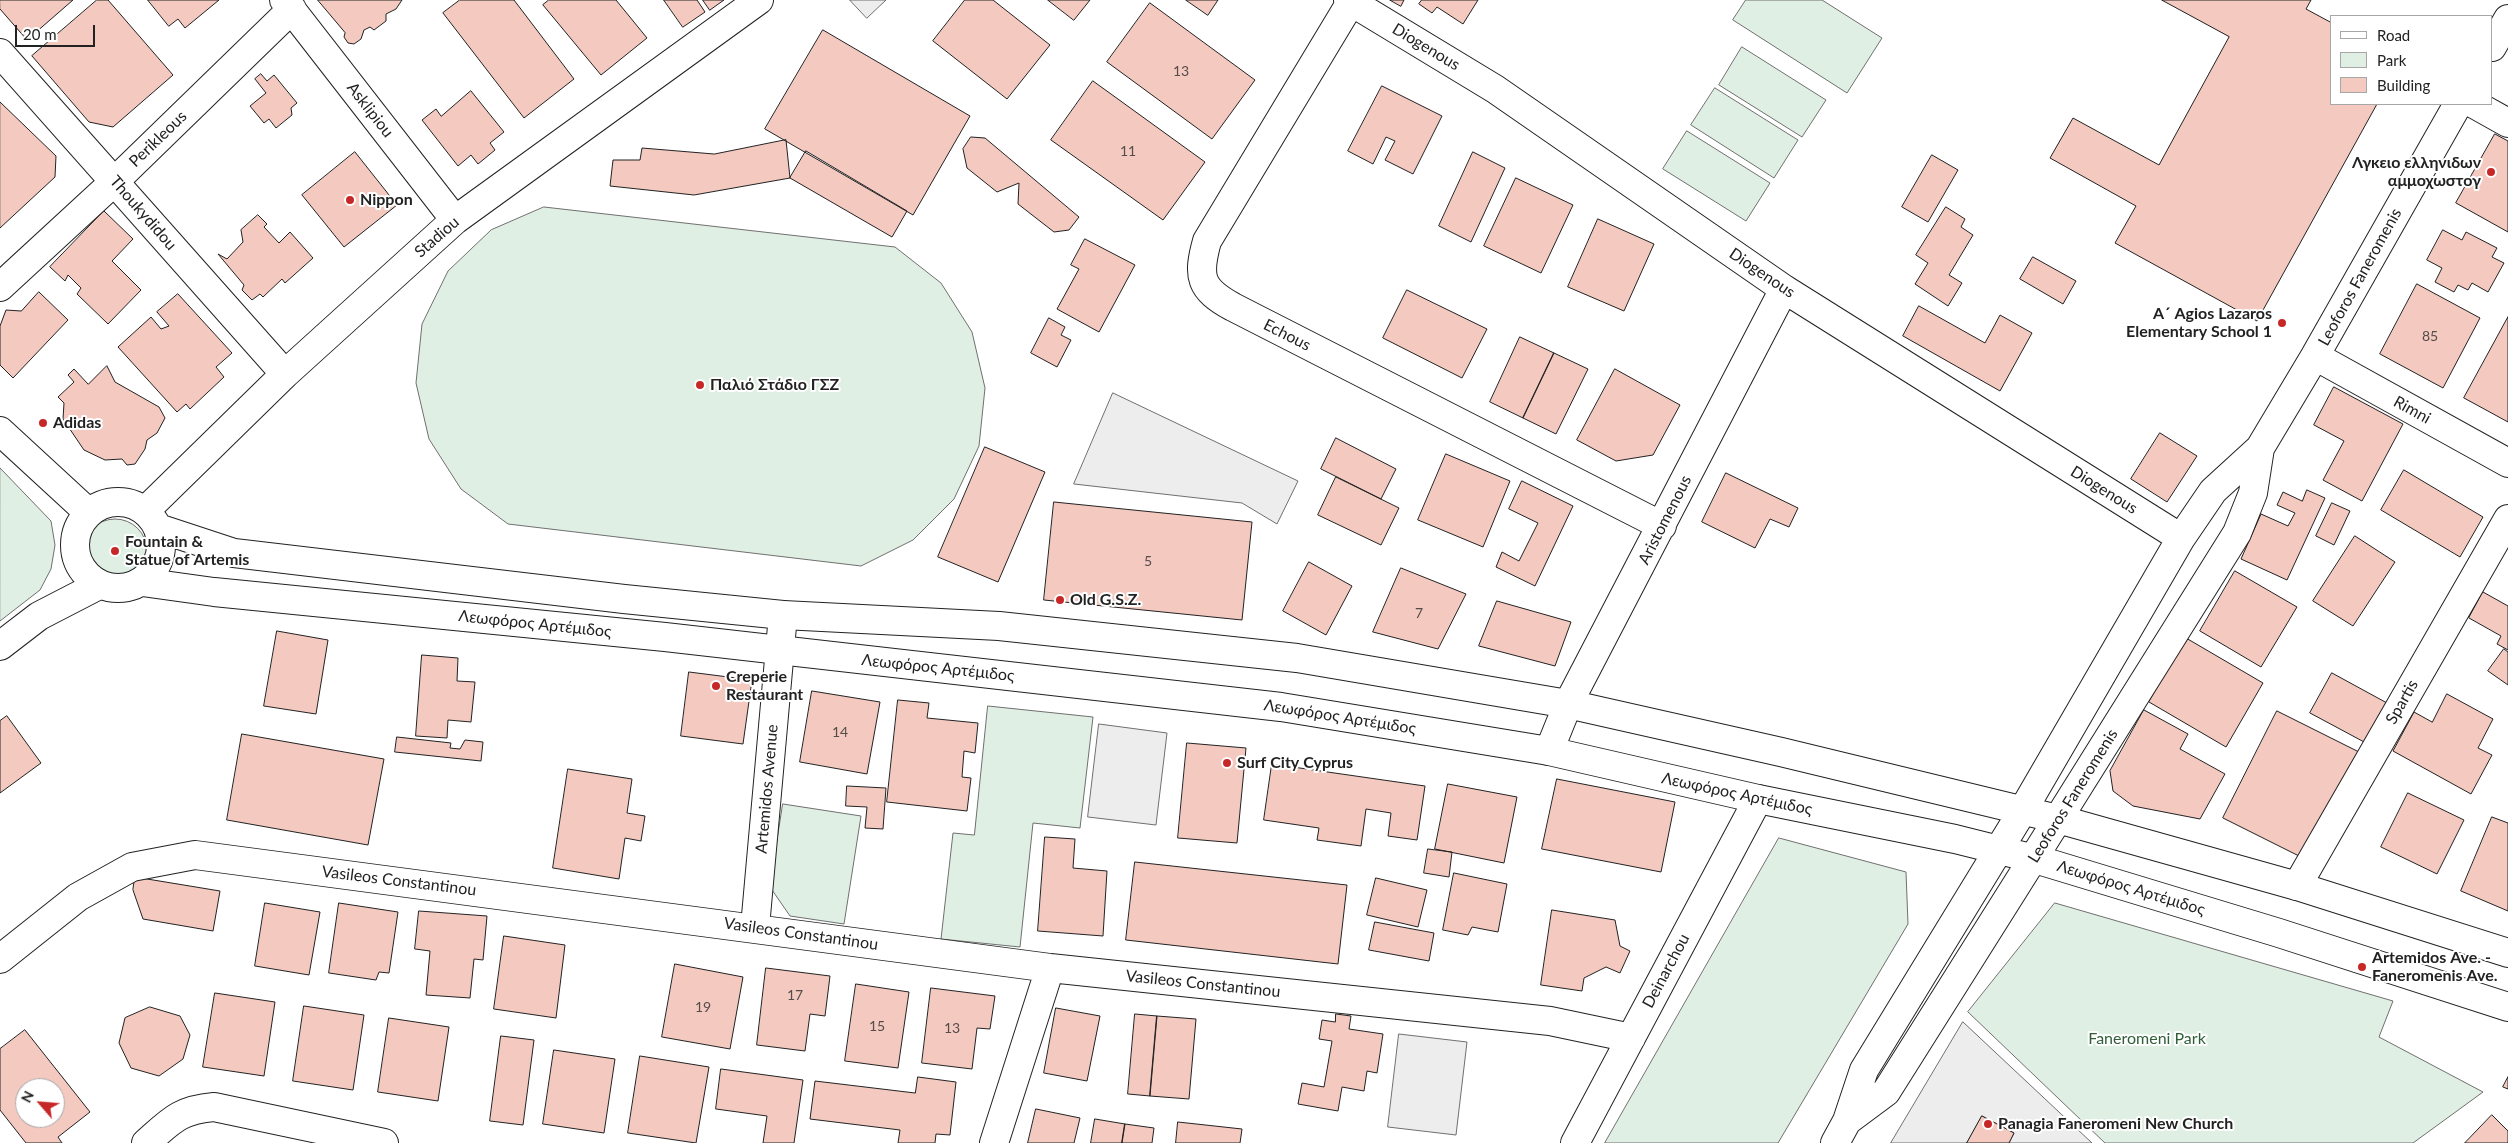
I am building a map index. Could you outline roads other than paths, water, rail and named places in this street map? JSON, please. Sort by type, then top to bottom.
[{"type":"street","name":"Stadiou","points":[[151,520],[285,374],[455,220],[759,0]]},
{"type":"street","name":"Diogenous","points":[[1350,1],[1495,89],[1784,289],[2181,538]]},
{"type":"street","name":"Echous","points":[[1350,1],[1207,241],[1201,263],[1202,281],[1213,296],[1233,307],[1662,526]]},
{"type":"street","name":"Asklipiou","points":[[288,4],[455,220]]},
{"type":"street","name":"Perikleous","points":[[0,287],[115,181],[288,4]]},
{"type":"street","points":[[2493,45],[2508,19]]},
{"type":"street","name":"Thoukydidou","points":[[0,53],[285,374]]},
{"type":"street","name":"Leoforos Faneromenis","points":[[1841,1132],[1864,1070],[2000,850],[2181,538],[2213,491],[2260,448],[2315,356],[2457,105]]},
{"type":"street","points":[[2476,105],[2508,124]]},
{"type":"street","name":"Aristomenous","points":[[1549,751],[1568,704],[1784,289]]},
{"type":"street","name":"Rimni","points":[[2315,356],[2508,463]]},
{"type":"street","points":[[0,431],[89,513]]},
{"type":"street","name":"Leoforos Faneromenis","points":[[1841,1132],[1886,1092],[2237,533],[2254,493],[2260,448]]},
{"type":"street","points":[[110,502],[134,505],[151,520],[161,540],[161,552],[151,574],[142,582],[128,588],[114,589],[99,585],[87,577],[79,565],[75,551],[75,538],[80,524],[89,513],[110,502]]},
{"type":"street","name":"Spartis","points":[[2297,886],[2508,519]]},
{"type":"street","name":"Λεωφόρος Αρτέμιδος","points":[[151,520],[234,553],[624,599],[783,615],[999,626],[1296,658],[1568,704],[2023,810],[2297,886],[2508,953]]},
{"type":"street","points":[[39,616],[79,565]]},
{"type":"street","name":"Λεωφόρος Αρτέμιδος","points":[[142,582],[214,592],[665,637],[1281,707],[1549,751],[1758,799],[2034,858],[2288,936],[2508,1007]]},
{"type":"street","points":[[0,646],[39,616],[99,585]]},
{"type":"street","name":"Artemidos Avenue","points":[[754,927],[783,615]]},
{"type":"street","name":"Deinarchou","points":[[1575,1143],[1758,799]]},
{"type":"street","name":"Vasileos Constantinou","points":[[0,959],[78,897],[132,867],[196,855],[754,927],[1050,968],[1550,1022],[1631,1038]]},
{"type":"street","points":[[994,1143],[1050,968]]},
{"type":"street","points":[[146,1143],[175,1119],[193,1109],[214,1107],[375,1142]]},
{"type":"place","name":"Λγκειο ελληνιδων αμμοχωστογ","points":[[2491,172]]},
{"type":"place","name":"Nippon","points":[[350,200]]},
{"type":"place","name":"A´ Agios Lazaros Elementary School 1","points":[[2282,323]]},
{"type":"place","name":"Παλιό Στάδιο ΓΣΖ","points":[[700,385]]},
{"type":"place","name":"Adidas","points":[[43,423]]},
{"type":"place","name":"Fountain & Statue of Artemis","points":[[115,551]]},
{"type":"place","name":"Old G.S.Z.","points":[[1060,600]]},
{"type":"place","name":"Creperie Restaurant","points":[[716,686]]},
{"type":"place","name":"Surf City Cyprus","points":[[1227,763]]},
{"type":"place","name":"Artemidos Ave. - Faneromenis Ave.","points":[[2362,967]]},
{"type":"place","name":"Panagia Faneromeni New Church","points":[[1988,1124]]},
{"type":"park label","name":"Faneromeni Park","points":[[2147,1039]]}]
